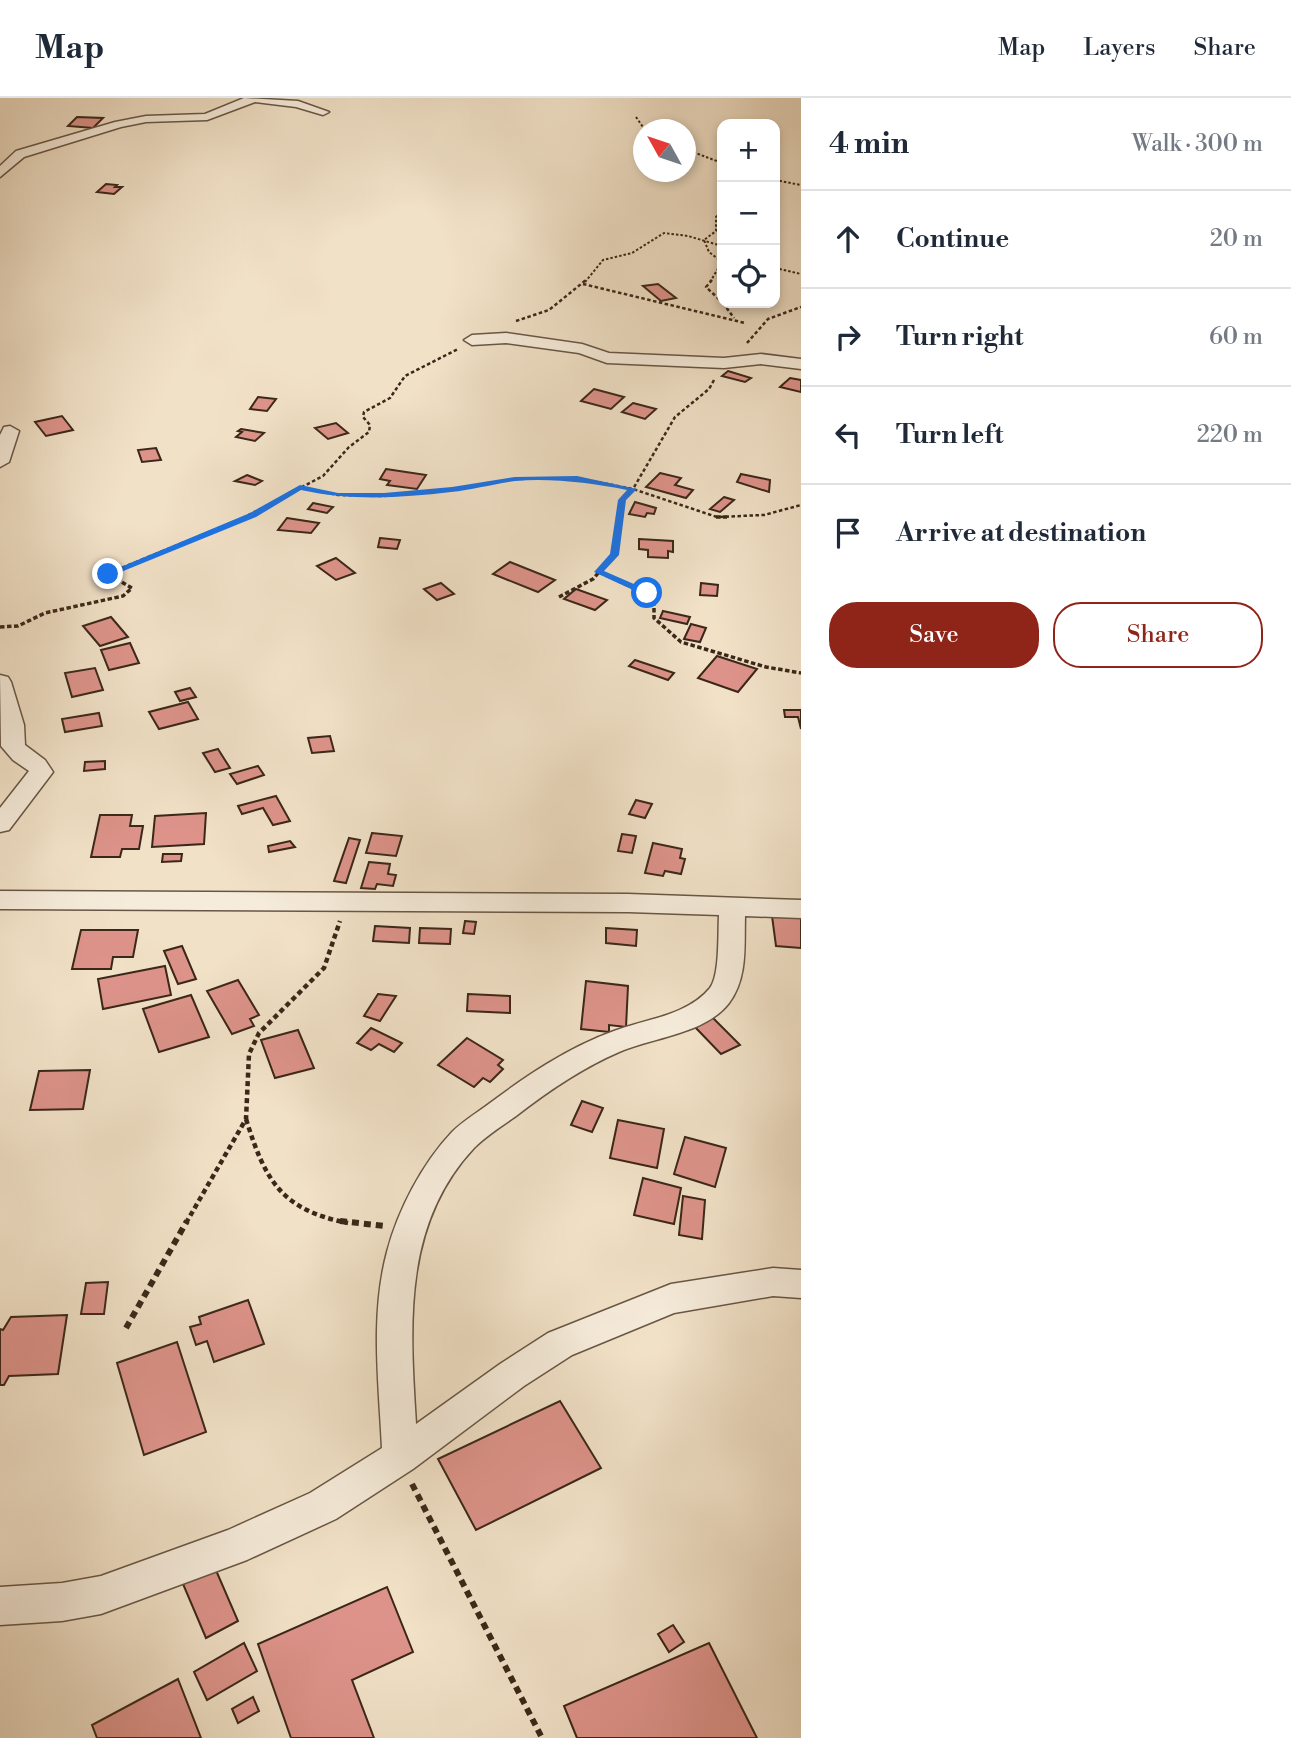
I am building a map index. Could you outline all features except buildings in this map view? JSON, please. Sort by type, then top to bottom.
[{"type":"street","points":[[0,173],[20,154],[119,124],[146,119],[207,117],[254,98],[298,104],[323,112]]},
{"type":"street","points":[[472,340],[506,338],[582,349],[607,358],[724,363],[761,359],[801,364]]},
{"type":"street","points":[[0,462],[10,431]]},
{"type":"street","points":[[0,682],[13,725],[13,746],[20,755],[37,765],[41,772],[0,824]]},
{"type":"street","points":[[0,900],[628,903],[801,909]]},
{"type":"street","points":[[400,1457],[396,1292],[405,1239],[437,1174],[462,1141],[536,1083],[603,1046],[640,1032],[683,1021],[712,1001],[726,987],[730,973],[729,946],[733,907]]},
{"type":"street","points":[[0,1606],[62,1602],[102,1595],[234,1547],[323,1506],[400,1457],[560,1343],[671,1299],[773,1282],[801,1284]]},
{"type":"path","points":[[696,153],[717,161]]},
{"type":"path","points":[[780,181],[801,185]]},
{"type":"path","points":[[704,240],[716,231],[717,216]]},
{"type":"path","points":[[704,240],[719,245]]},
{"type":"path","points":[[704,240],[709,252],[717,258]]},
{"type":"path","points":[[780,269],[801,274]]},
{"type":"path","points":[[717,273],[706,287],[717,297]]},
{"type":"path","points":[[583,284],[745,323]]},
{"type":"path","points":[[559,597],[593,579],[614,555],[622,500],[633,489],[675,417],[709,389],[724,363],[758,332],[768,319],[801,307]]},
{"type":"path","points":[[728,308],[729,314],[758,332]]},
{"type":"path","points":[[0,627],[18,626],[45,613],[122,596],[132,588],[108,574],[253,515],[300,488],[338,495],[384,496],[452,490],[515,479],[577,478],[633,489],[717,517],[764,516],[801,505]]},
{"type":"path","points":[[599,572],[651,596],[654,602],[654,618],[681,642],[766,667],[801,673]]},
{"type":"path","points":[[126,1328],[246,1118],[249,1100],[249,1054],[259,1032],[324,968],[338,933],[344,903]]},
{"type":"path","points":[[246,1118],[269,1180],[290,1203],[318,1218],[370,1227],[413,1222]]},
{"type":"path","points":[[400,1457],[423,1510],[542,1738]]},
{"type":"route","points":[[108,574],[216,532],[253,515],[300,488],[338,495],[384,496],[394,493],[452,490],[467,485],[515,479],[577,478],[633,489],[622,500],[614,555],[599,572],[647,593]]}]
